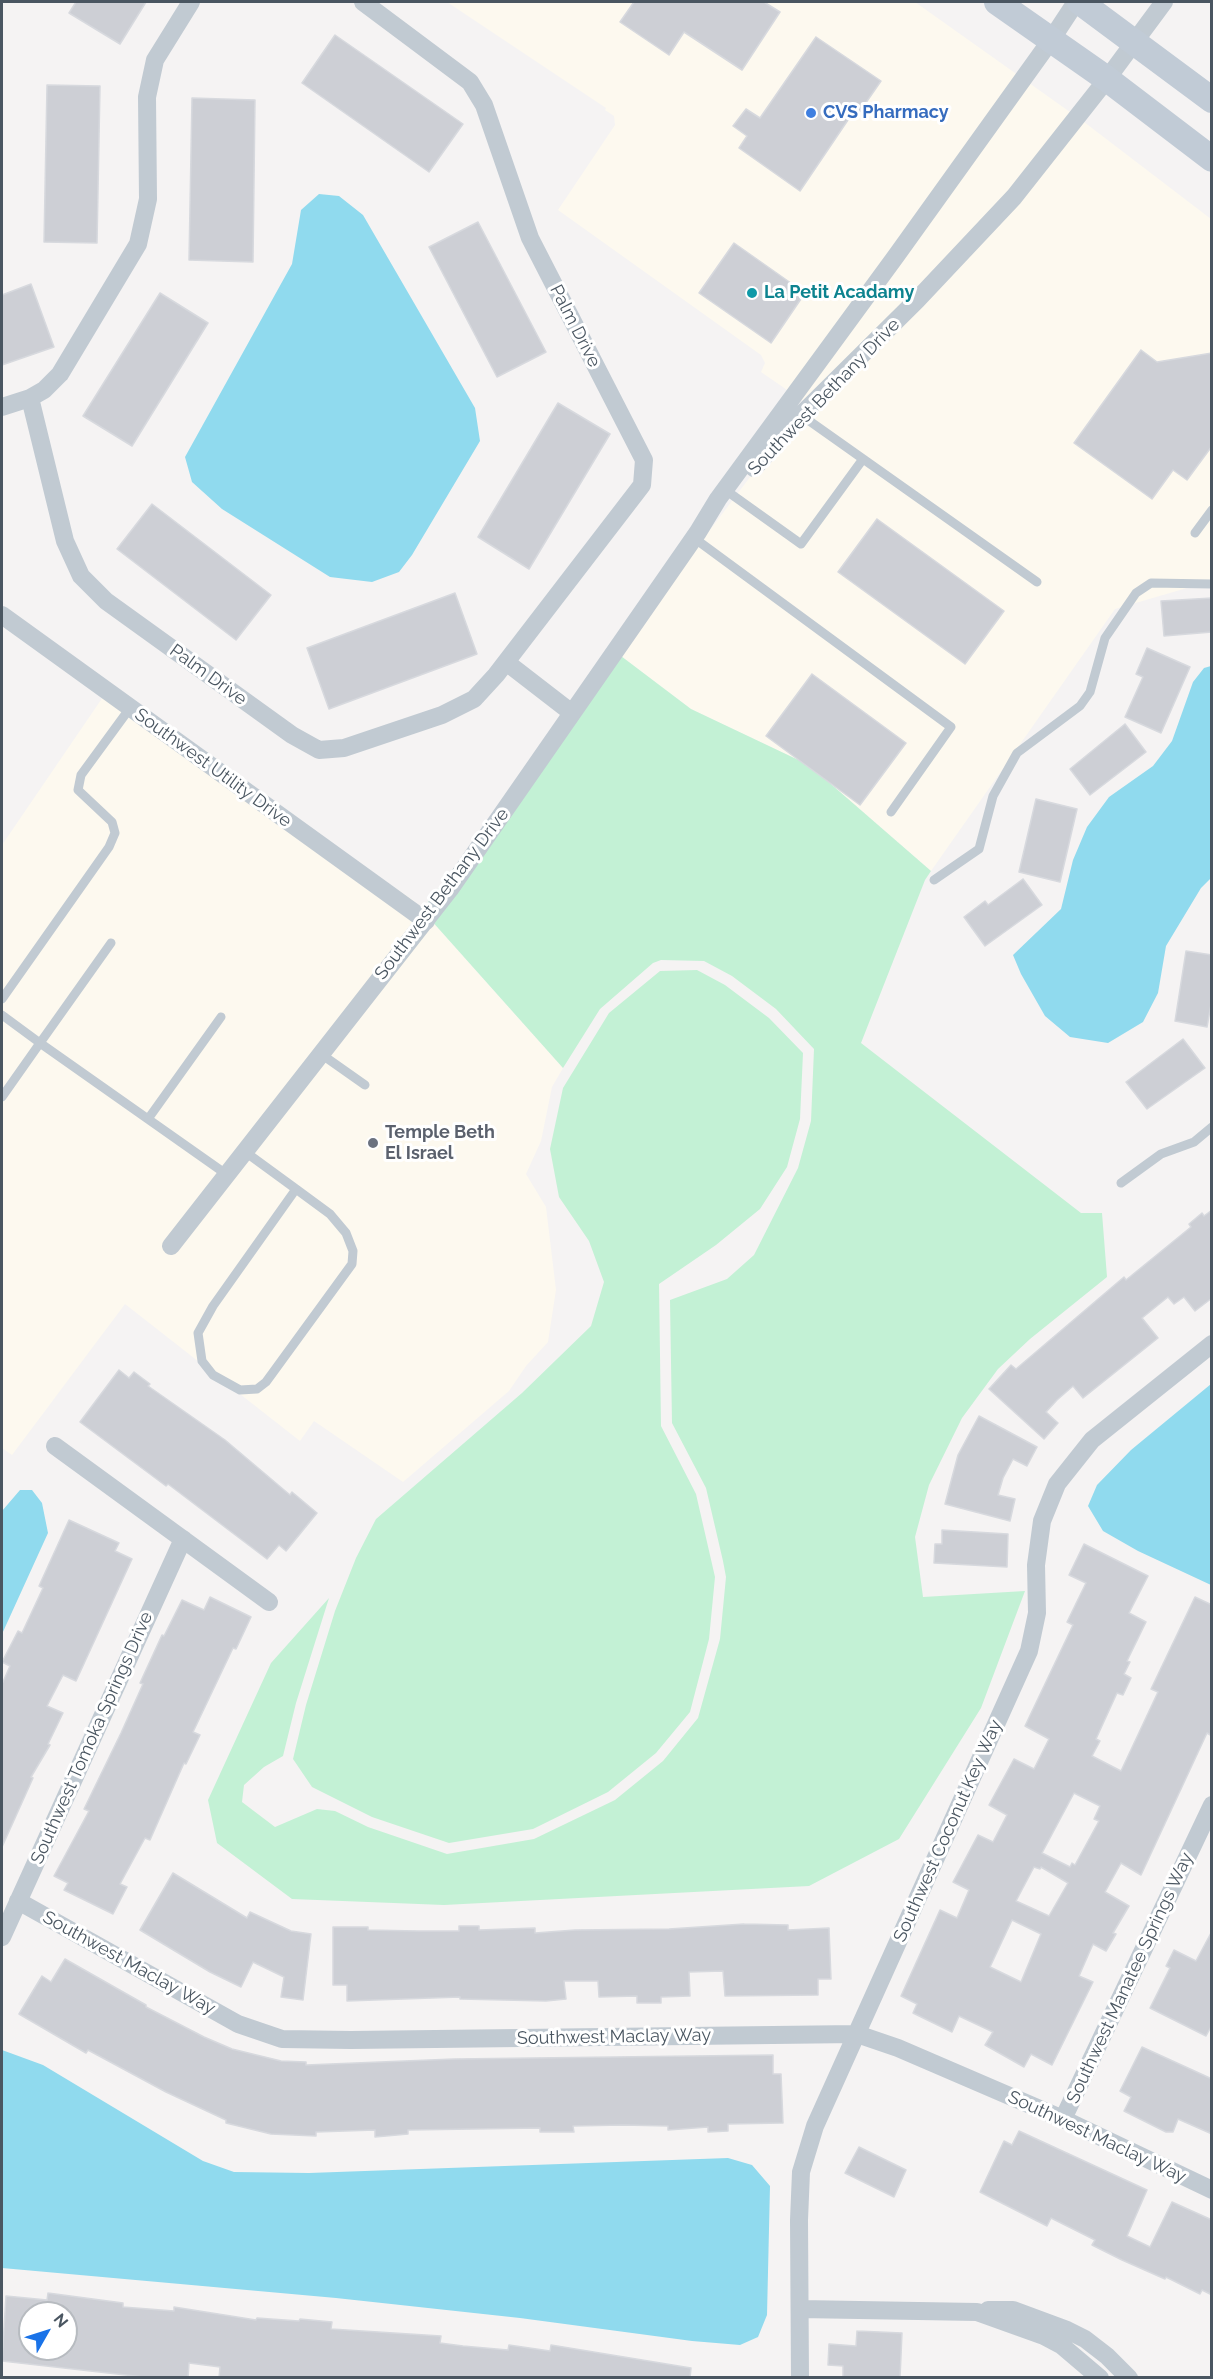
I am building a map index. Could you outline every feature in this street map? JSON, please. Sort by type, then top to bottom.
[{"type":"main road","points":[[997,2],[1107,79],[1212,159]]},
{"type":"main road","points":[[1078,2],[1212,100]]},
{"type":"street","points":[[2,407],[30,398],[44,390],[60,375],[138,244],[148,199],[147,97],[155,60],[191,2]]},
{"type":"street","name":"Palm Drive","points":[[30,398],[65,541],[81,576],[106,601],[301,740],[320,750],[344,748],[442,715],[474,699],[506,662],[642,485],[644,460],[530,238],[484,105],[475,90],[470,82],[387,9],[363,2]]},
{"type":"street","name":"Southwest Bethany Drive","points":[[171,1246],[450,890],[696,535],[718,499],[1078,2]]},
{"type":"street","name":"Southwest Bethany Drive","points":[[696,535],[801,415],[917,300],[1014,197],[1164,2]]},
{"type":"street","name":"Southwest Utility Drive","points":[[2,615],[426,921]]},
{"type":"street","points":[[506,662],[572,713]]},
{"type":"street","name":"Southwest Coconut Key Way","points":[[800,2378],[798,2220],[801,2172],[815,2126],[1029,1651],[1037,1614],[1036,1565],[1042,1521],[1057,1484],[1092,1440],[1212,1344]]},
{"type":"street","points":[[55,1446],[269,1602]]},
{"type":"street","name":"Southwest Tomoka Springs Drive","points":[[2,1937],[183,1539]]},
{"type":"street","name":"Southwest Manatee Springs Way","points":[[1064,2119],[1212,1805]]},
{"type":"street","name":"Southwest Maclay Way","points":[[18,1901],[238,2024],[282,2039],[857,2034],[898,2048],[1064,2119],[1212,2190]]},
{"type":"street","points":[[800,2309],[977,2312],[993,2309],[1013,2310],[1067,2330],[1099,2350],[1129,2378]]},
{"type":"street","points":[[977,2312],[1044,2336],[1069,2351],[1100,2378]]},
{"type":"lane","points":[[801,415],[1037,582]]},
{"type":"lane","points":[[731,494],[801,544],[863,459]]},
{"type":"lane","points":[[1195,533],[1212,510]]},
{"type":"lane","points":[[696,535],[951,727],[891,812]]},
{"type":"lane","points":[[934,880],[979,849],[993,796],[1017,753],[1080,706],[1090,692],[1106,638],[1136,593],[1152,583],[1212,584]]},
{"type":"lane","points":[[2,999],[110,847],[115,833],[112,822],[78,790],[81,775],[130,708]]},
{"type":"lane","points":[[2,1097],[111,943]]},
{"type":"lane","points":[[2,1015],[226,1174]]},
{"type":"lane","points":[[148,1119],[222,1017]]},
{"type":"lane","points":[[321,1054],[365,1085]]},
{"type":"lane","points":[[1121,1183],[1161,1154],[1194,1142],[1212,1127]]},
{"type":"lane","points":[[244,1151],[296,1189],[330,1214],[346,1233],[353,1251],[352,1264],[266,1382],[257,1389],[240,1390],[213,1375],[201,1361],[198,1333],[213,1306],[296,1189]]},
{"type":"shaded area","points":[[447,2],[915,2],[1084,122],[1211,219],[1211,581],[1115,609],[931,871],[809,765],[691,709],[617,653],[806,403],[761,372],[765,363],[761,355],[558,210],[615,125],[614,116],[605,110],[606,108]]},
{"type":"shaded area","points":[[105,694],[413,900],[563,1068],[552,1087],[541,1141],[526,1174],[546,1207],[556,1290],[548,1342],[526,1366],[509,1391],[403,1482],[314,1421],[300,1441],[125,1304],[12,1455],[2,1448],[2,845]]},
{"type":"green space","points":[[617,653],[691,709],[809,765],[931,871],[925,880],[861,1043],[1081,1213],[1102,1213],[1107,1277],[1030,1339],[998,1369],[962,1418],[929,1485],[915,1537],[923,1597],[1025,1591],[981,1708],[899,1839],[809,1886],[444,1905],[292,1899],[217,1843],[208,1800],[271,1663],[329,1598],[296,1703],[283,1756],[264,1767],[244,1785],[242,1802],[275,1827],[317,1809],[335,1811],[368,1827],[447,1854],[534,1839],[615,1800],[663,1761],[698,1718],[720,1639],[726,1577],[723,1561],[706,1488],[672,1423],[670,1300],[727,1279],[754,1255],[798,1168],[811,1121],[814,1049],[776,1009],[732,976],[704,961],[661,960],[653,963],[600,1009],[563,1068],[422,910]]},
{"type":"green space","points":[[697,970],[725,985],[769,1018],[803,1053],[800,1119],[787,1167],[760,1209],[716,1245],[659,1284],[661,1426],[696,1494],[715,1577],[709,1639],[690,1712],[656,1753],[608,1792],[533,1829],[449,1843],[372,1817],[312,1787],[293,1759],[306,1705],[335,1611],[356,1558],[376,1519],[522,1393],[591,1326],[604,1282],[589,1241],[559,1197],[550,1149],[563,1088],[609,1013],[660,971]]},
{"type":"water","points":[[319,194],[339,196],[363,215],[475,408],[480,441],[412,555],[399,572],[372,582],[330,577],[222,509],[192,482],[185,457],[292,264],[301,210]]},
{"type":"water","points":[[1211,666],[1211,878],[1201,888],[1166,946],[1158,993],[1143,1022],[1108,1043],[1070,1037],[1045,1016],[1013,955],[1061,909],[1073,860],[1087,827],[1109,797],[1153,766],[1172,741],[1193,682],[1204,668]]},
{"type":"water","points":[[1211,1384],[1211,1585],[1138,1551],[1103,1531],[1088,1506],[1097,1485],[1131,1450]]},
{"type":"water","points":[[20,1490],[32,1490],[42,1503],[48,1533],[2,1634],[2,1511]]},
{"type":"water","points":[[2,2050],[43,2065],[203,2161],[234,2172],[309,2173],[728,2158],[752,2165],[770,2186],[767,2315],[758,2337],[740,2345],[336,2298],[2,2268]]},
{"type":"building","points":[[76,2],[146,2],[120,44],[69,13]]},
{"type":"building","points":[[634,2],[764,2],[780,12],[742,70],[684,32],[669,55],[620,22]]},
{"type":"building","points":[[335,35],[463,124],[429,172],[302,83]]},
{"type":"building","name":"CVS Pharmacy","points":[[816,37],[881,81],[854,120],[850,117],[800,191],[739,148],[747,136],[733,126],[746,109],[760,118]]},
{"type":"building","points":[[47,85],[100,86],[97,243],[44,242]]},
{"type":"building","points":[[192,98],[255,100],[253,262],[189,260]]},
{"type":"building","points":[[478,222],[546,352],[497,377],[429,247]]},
{"type":"building","name":"La Petit Acadamy","points":[[734,243],[805,293],[771,343],[699,293]]},
{"type":"building","points":[[31,284],[54,347],[2,365],[2,295]]},
{"type":"building","points":[[160,293],[208,323],[132,446],[83,416]]},
{"type":"building","points":[[1141,350],[1157,362],[1212,353],[1212,446],[1187,480],[1173,470],[1152,499],[1074,443]]},
{"type":"building","points":[[558,403],[610,434],[529,569],[478,537]]},
{"type":"building","points":[[152,504],[271,595],[236,640],[117,549]]},
{"type":"building","points":[[877,519],[1004,611],[965,664],[838,572]]},
{"type":"building","points":[[455,593],[477,654],[329,709],[307,648]]},
{"type":"building","points":[[1212,598],[1212,632],[1164,636],[1161,601]]},
{"type":"building","points":[[1147,648],[1190,667],[1161,733],[1125,717],[1143,677],[1136,674]]},
{"type":"building","points":[[812,674],[906,743],[860,805],[766,736]]},
{"type":"building","points":[[1125,724],[1146,752],[1090,795],[1070,769]]},
{"type":"building","points":[[1036,799],[1077,809],[1060,882],[1019,872]]},
{"type":"building","points":[[1023,879],[1042,905],[985,946],[964,917],[985,901],[988,905]]},
{"type":"building","points":[[1186,951],[1212,955],[1212,999],[1207,1027],[1175,1021]]},
{"type":"building","points":[[1183,1039],[1205,1068],[1147,1109],[1126,1082]]},
{"type":"building","points":[[1212,1210],[1212,1298],[1195,1311],[1184,1297],[1174,1304],[1168,1297],[1142,1318],[1158,1338],[1083,1398],[1073,1386],[1057,1400],[1046,1412],[1058,1423],[1044,1439],[989,1389],[1011,1365],[1016,1369],[1124,1277],[1126,1280],[1191,1227],[1189,1224],[1202,1213],[1204,1216]]},
{"type":"building","points":[[119,1370],[129,1378],[134,1372],[150,1384],[148,1386],[225,1440],[290,1495],[292,1492],[317,1513],[286,1551],[279,1545],[267,1559],[168,1484],[166,1486],[80,1422]]},
{"type":"building","points":[[979,1416],[1037,1447],[1027,1466],[1013,1459],[1003,1478],[998,1495],[1015,1499],[1010,1521],[945,1504],[958,1455]]},
{"type":"building","points":[[69,1520],[119,1543],[115,1551],[132,1559],[76,1681],[63,1675],[47,1706],[63,1713],[48,1744],[50,1745],[31,1777],[33,1778],[2,1847],[2,1684],[10,1666],[2,1662],[18,1631],[22,1633],[43,1588],[39,1586]]},
{"type":"building","points":[[942,1530],[1008,1534],[1007,1567],[934,1563],[935,1544],[942,1544]]},
{"type":"building","points":[[1084,1544],[1148,1576],[1129,1613],[1146,1622],[1127,1661],[1130,1662],[1124,1674],[1131,1678],[1123,1695],[1117,1693],[1096,1739],[1100,1741],[1092,1756],[1121,1771],[1158,1692],[1151,1689],[1195,1597],[1212,1605],[1212,1736],[1207,1733],[1141,1875],[1121,1863],[1105,1892],[1129,1906],[1113,1933],[1116,1934],[1106,1951],[1093,1944],[1079,1976],[1093,1982],[1052,2065],[1031,2054],[1024,2067],[985,2045],[993,2032],[959,2016],[952,2032],[913,2013],[917,2004],[901,1996],[940,1910],[957,1918],[969,1890],[953,1882],[978,1835],[993,1842],[1007,1815],[989,1805],[1014,1759],[1034,1769],[1049,1739],[1025,1726],[1073,1625],[1067,1622],[1086,1583],[1069,1575]],"holes":[[[1074,1793],[1100,1806],[1094,1819],[1099,1821],[1075,1865],[1072,1863],[1070,1867],[1042,1853]],[[1034,1867],[1040,1869],[1041,1867],[1068,1883],[1049,1916],[1016,1901]],[[1012,1920],[1041,1934],[1021,1982],[990,1967]]]},
{"type":"building","points":[[210,1597],[251,1617],[236,1649],[233,1648],[193,1732],[200,1735],[186,1764],[184,1763],[150,1840],[145,1838],[120,1884],[127,1887],[113,1914],[64,1890],[68,1883],[54,1876],[89,1811],[84,1809],[143,1684],[140,1683],[162,1635],[164,1636],[182,1600],[204,1610]]},
{"type":"building","points":[[173,1873],[247,1918],[250,1912],[291,1931],[311,1934],[303,2000],[281,1997],[284,1977],[253,1962],[241,1987],[210,1972],[140,1930]]},
{"type":"building","points":[[744,1924],[788,1925],[788,1930],[829,1928],[831,1979],[818,1979],[818,1995],[725,1996],[723,1971],[689,1972],[690,1996],[661,1997],[661,2003],[637,2003],[637,1996],[599,1997],[598,1981],[564,1981],[566,1999],[546,2001],[460,1999],[460,1997],[347,2001],[347,1985],[333,1985],[333,1927],[368,1927],[368,1930],[459,1931],[459,1926],[479,1926],[479,1930],[535,1928],[535,1933]]},
{"type":"building","points":[[1212,1931],[1212,2025],[1206,2036],[1150,2008],[1170,1968],[1166,1966],[1174,1950],[1196,1961]]},
{"type":"building","points":[[65,1959],[146,2007],[204,2037],[232,2049],[281,2061],[306,2062],[306,2065],[454,2059],[773,2055],[773,2074],[781,2074],[783,2123],[728,2124],[728,2131],[708,2132],[708,2127],[668,2130],[668,2126],[623,2125],[573,2126],[574,2132],[540,2132],[540,2128],[408,2130],[408,2134],[375,2137],[375,2130],[316,2132],[316,2136],[271,2134],[226,2123],[226,2120],[166,2092],[88,2050],[86,2053],[19,2014],[42,1976],[51,1982]]},
{"type":"building","points":[[1142,2047],[1212,2079],[1212,2134],[1178,2119],[1173,2132],[1166,2132],[1124,2111],[1131,2097],[1120,2091]]},
{"type":"building","points":[[1019,2131],[1147,2190],[1127,2236],[1150,2247],[1172,2202],[1212,2220],[1212,2295],[1202,2290],[1200,2294],[1166,2277],[1165,2279],[1122,2260],[1092,2245],[1095,2240],[1051,2218],[1047,2226],[980,2192],[1004,2141],[1012,2145]]},
{"type":"building","points":[[859,2147],[906,2170],[894,2197],[845,2173]]},
{"type":"building","points":[[48,2293],[123,2303],[123,2307],[174,2311],[174,2307],[256,2320],[257,2318],[299,2321],[300,2319],[332,2322],[331,2329],[441,2336],[440,2343],[463,2346],[508,2350],[509,2345],[550,2351],[551,2345],[691,2368],[690,2378],[219,2378],[220,2367],[189,2363],[188,2378],[152,2378],[2,2361],[6,2296],[47,2300]]},
{"type":"building","points":[[857,2331],[902,2333],[900,2378],[843,2378],[843,2366],[828,2365],[829,2344],[856,2346]]},
{"type":"place","name":"CVS Pharmacy","points":[[811,113]]},
{"type":"place","name":"La Petit Acadamy","points":[[752,293]]},
{"type":"place","name":"Temple Beth El Israel","points":[[373,1143]]}]
